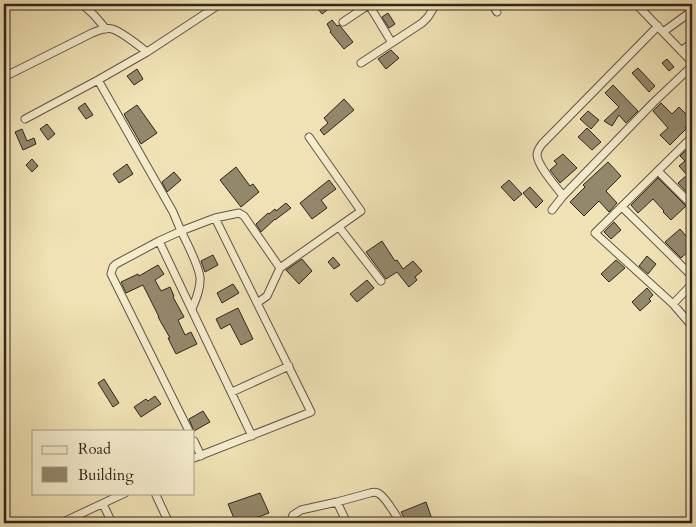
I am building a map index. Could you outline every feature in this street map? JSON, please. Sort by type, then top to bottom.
[{"type":"street","points":[[82,4],[94,14],[106,29]]},
{"type":"street","points":[[26,119],[148,52],[220,4]]},
{"type":"street","points":[[343,22],[369,4],[392,43]]},
{"type":"street","points":[[361,63],[422,24],[436,4]]},
{"type":"street","points":[[492,4],[497,12]]},
{"type":"street","points":[[636,4],[692,62]]},
{"type":"street","points":[[563,196],[539,164],[537,153],[542,144],[661,29],[692,11]]},
{"type":"street","points":[[4,77],[92,33],[106,29],[113,29],[119,32],[148,52]]},
{"type":"street","points":[[681,51],[692,43]]},
{"type":"street","points":[[552,210],[563,196],[653,103],[692,66]]},
{"type":"street","points":[[98,80],[173,212],[198,270],[200,277],[199,288],[192,309]]},
{"type":"street","points":[[258,304],[267,296],[280,268],[361,211],[310,137]]},
{"type":"street","points":[[691,141],[595,232],[673,304],[692,326]]},
{"type":"street","points":[[658,171],[692,206]]},
{"type":"street","points":[[622,207],[692,276]]},
{"type":"street","points":[[189,430],[111,274],[113,267],[181,231],[216,218],[242,214],[280,268]]},
{"type":"street","points":[[197,457],[311,412],[216,218]]},
{"type":"street","points":[[339,226],[381,281]]},
{"type":"street","points":[[159,241],[252,436]]},
{"type":"street","points":[[673,304],[692,284]]},
{"type":"street","points":[[232,392],[288,366]]},
{"type":"street","points":[[292,523],[293,515],[301,510],[375,492],[387,503],[401,523]]},
{"type":"street","points":[[61,523],[123,494]]},
{"type":"street","points":[[156,494],[170,523]]},
{"type":"street","points":[[337,502],[347,523]]},
{"type":"street","points":[[103,504],[112,523]]},
{"type":"building","points":[[314,4],[335,4],[322,14]]},
{"type":"building","points":[[388,13],[395,24],[389,28],[382,17]]},
{"type":"building","points":[[332,20],[337,26],[341,27],[353,42],[344,49],[330,32],[327,24]]},
{"type":"building","points":[[391,50],[399,58],[386,69],[378,59]]},
{"type":"building","points":[[667,59],[674,67],[669,71],[662,63]]},
{"type":"building","points":[[638,68],[655,86],[649,92],[632,73]]},
{"type":"building","points":[[137,69],[143,79],[134,85],[127,76]]},
{"type":"building","points":[[613,85],[638,111],[626,123],[619,115],[612,126],[604,121],[619,107],[605,93]]},
{"type":"building","points":[[344,99],[354,110],[324,135],[320,130],[328,123],[324,118]]},
{"type":"building","points":[[85,103],[93,115],[86,119],[78,108]]},
{"type":"building","points":[[661,103],[672,114],[679,107],[686,114],[692,108],[692,120],[670,145],[660,135],[668,128],[653,111]]},
{"type":"building","points":[[137,105],[157,133],[141,144],[124,114]]},
{"type":"building","points":[[588,111],[599,120],[591,129],[580,119]]},
{"type":"building","points":[[47,124],[55,134],[48,140],[40,129]]},
{"type":"building","points":[[587,128],[601,142],[592,150],[578,137]]},
{"type":"building","points":[[22,129],[27,141],[34,138],[36,144],[23,150],[15,132]]},
{"type":"building","points":[[692,145],[692,198],[678,183],[687,175],[679,166],[685,161],[680,156]]},
{"type":"building","points":[[563,154],[577,168],[560,183],[550,170],[557,164],[554,161]]},
{"type":"building","points":[[32,159],[38,166],[32,172],[26,165]]},
{"type":"building","points":[[608,162],[621,176],[606,191],[617,203],[609,212],[599,201],[584,216],[570,202],[585,187],[583,185]]},
{"type":"building","points":[[127,164],[133,174],[119,183],[113,174]]},
{"type":"building","points":[[236,167],[250,186],[253,184],[259,192],[241,207],[220,180]]},
{"type":"building","points":[[174,172],[181,180],[167,192],[162,182]]},
{"type":"building","points":[[658,178],[686,206],[671,220],[653,199],[638,213],[631,205]]},
{"type":"building","points":[[329,180],[336,189],[321,200],[327,208],[312,219],[300,203]]},
{"type":"building","points":[[509,180],[522,194],[514,201],[501,187]]},
{"type":"building","points":[[530,187],[543,201],[536,208],[523,193]]},
{"type":"building","points":[[286,203],[291,208],[261,232],[256,224],[268,213],[275,209],[276,211]]},
{"type":"building","points":[[614,222],[621,230],[611,239],[604,232]]},
{"type":"building","points":[[680,229],[692,243],[692,248],[681,258],[665,242]]},
{"type":"building","points":[[382,241],[395,261],[397,260],[403,269],[413,261],[422,271],[415,277],[417,280],[409,287],[397,272],[386,279],[366,252]]},
{"type":"building","points":[[213,255],[218,265],[205,272],[201,261]]},
{"type":"building","points":[[647,256],[656,264],[648,274],[639,266]]},
{"type":"building","points":[[333,257],[340,265],[334,269],[328,262]]},
{"type":"building","points":[[302,259],[312,271],[299,284],[286,270]]},
{"type":"building","points":[[616,260],[625,268],[609,282],[601,274]]},
{"type":"building","points":[[158,265],[164,274],[155,280],[161,291],[170,287],[173,297],[184,317],[178,320],[185,335],[191,332],[197,344],[176,354],[143,285],[126,293],[121,282],[138,274],[139,276]]},
{"type":"building","points":[[367,280],[374,288],[357,302],[350,294]]},
{"type":"building","points":[[233,284],[239,293],[222,303],[217,293]]},
{"type":"building","points":[[647,288],[653,295],[649,299],[651,301],[640,311],[632,302]]},
{"type":"building","points":[[238,308],[253,339],[241,345],[230,324],[221,329],[216,319]]},
{"type":"building","points":[[104,379],[119,403],[113,407],[98,383]]},
{"type":"building","points":[[155,396],[161,404],[141,417],[134,407],[146,399],[148,401]]},
{"type":"building","points":[[203,411],[210,422],[195,430],[189,419]]},
{"type":"building","points":[[260,493],[269,513],[242,523],[236,523],[228,504]]},
{"type":"building","points":[[426,502],[433,522],[408,523],[401,512]]}]
